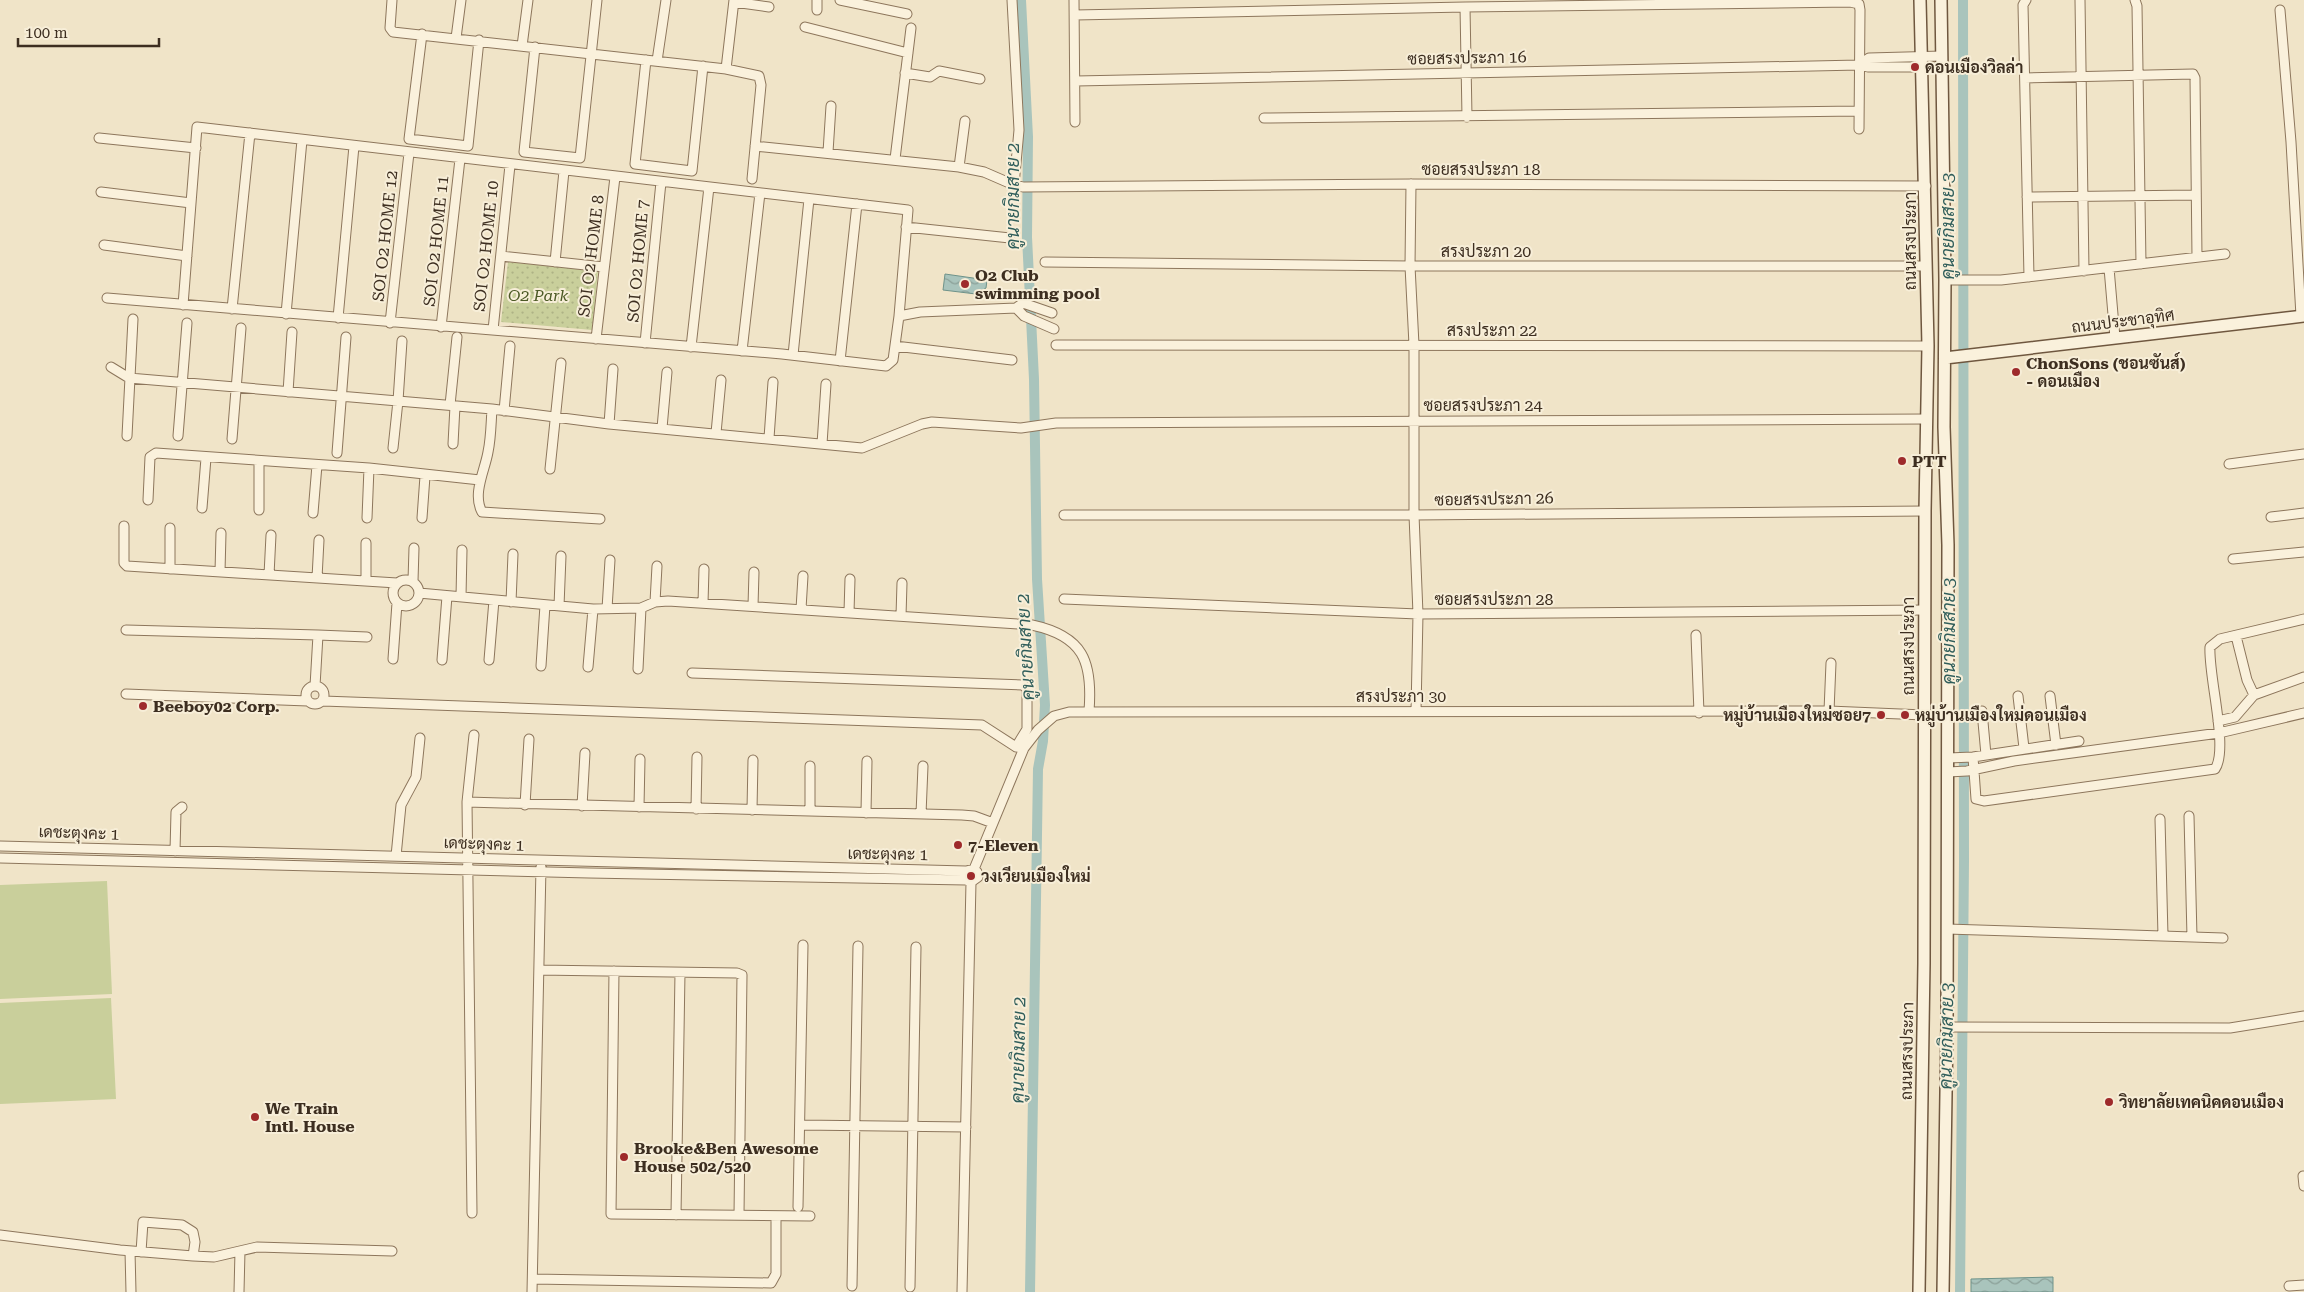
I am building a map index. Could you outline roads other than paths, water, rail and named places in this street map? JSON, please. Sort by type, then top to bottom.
[{"type":"main road","name":"ถนนสรงประภา","points":[[1919,1292],[1924,963],[1925,511],[1928,346],[1926,186],[1920,0]]},
{"type":"main road","name":"ถนนสรงประภา","points":[[1941,0],[1950,280],[1951,358],[1944,427],[1952,757],[1962,771],[1947,929],[1950,1026],[1943,1292]]},
{"type":"main road","name":"ถนนประชาอุทิศ","points":[[1951,358],[2302,316]]},
{"type":"street","points":[[392,0],[390,28],[393,32],[703,66],[760,77],[752,179]]},
{"type":"street","points":[[456,38],[461,0]]},
{"type":"street","points":[[522,46],[528,0]]},
{"type":"street","points":[[534,47],[524,152],[580,158],[597,0]]},
{"type":"street","points":[[657,61],[666,0]]},
{"type":"street","points":[[840,0],[907,14]]},
{"type":"street","points":[[1012,0],[1019,130],[1014,185]]},
{"type":"street","points":[[1074,0],[1075,122]]},
{"type":"street","points":[[2026,0],[2023,5],[2029,277]]},
{"type":"street","points":[[2080,0],[2084,270]]},
{"type":"street","points":[[2135,0],[2137,6],[2140,264]]},
{"type":"street","points":[[726,69],[734,1],[769,7]]},
{"type":"street","points":[[1075,15],[1850,2],[1859,4],[1860,10],[1858,129]]},
{"type":"street","points":[[1465,7],[1467,117]]},
{"type":"street","points":[[2280,10],[2291,142],[2302,316]]},
{"type":"street","points":[[805,27],[908,53]]},
{"type":"street","points":[[895,160],[910,28]]},
{"type":"street","points":[[422,34],[409,138],[468,146],[479,40]]},
{"type":"street","points":[[646,60],[635,164],[692,171],[703,66]]},
{"type":"street","name":"ซอยสรงประภา 16","points":[[1076,81],[1859,65],[1868,67],[1942,61]]},
{"type":"street","points":[[905,73],[930,77],[939,71],[980,79]]},
{"type":"street","points":[[2024,78],[2193,74],[2195,78],[2196,257]]},
{"type":"street","points":[[828,152],[831,106]]},
{"type":"street","points":[[1264,118],[1858,111]]},
{"type":"street","points":[[960,167],[965,120]]},
{"type":"street","points":[[107,298],[183,305],[286,314],[338,318],[390,323],[742,351],[886,366],[893,360],[895,346],[908,210],[197,127],[183,305]]},
{"type":"street","points":[[232,309],[250,134]]},
{"type":"street","points":[[99,138],[196,148]]},
{"type":"street","points":[[286,314],[302,140]]},
{"type":"street","points":[[338,318],[354,146]]},
{"type":"street","name":"ซอยสรงประภา 18","points":[[755,146],[960,167],[984,172],[1023,187],[1411,184],[1926,186]]},
{"type":"street","name":"SOI O2 HOME 12","points":[[390,323],[409,153]]},
{"type":"street","name":"SOI O2 HOME 11","points":[[441,327],[460,159]]},
{"type":"street","name":"SOI O2 HOME 10","points":[[493,330],[510,165]]},
{"type":"street","points":[[554,262],[564,171]]},
{"type":"street","name":"SOI O2 HOME 8","points":[[596,339],[615,177]]},
{"type":"street","name":"SOI O2 HOME 7","points":[[645,343],[661,182]]},
{"type":"street","points":[[1411,184],[1410,266],[1414,345],[1414,515],[1418,614],[1416,711]]},
{"type":"street","points":[[692,347],[709,187]]},
{"type":"street","points":[[101,192],[191,203]]},
{"type":"street","points":[[742,351],[760,193]]},
{"type":"street","points":[[2027,197],[2196,195]]},
{"type":"street","points":[[794,356],[809,199]]},
{"type":"street","points":[[840,361],[857,204]]},
{"type":"street","points":[[906,228],[1010,238]]},
{"type":"street","points":[[104,245],[187,256]]},
{"type":"street","points":[[1950,280],[2001,280],[2225,254]]},
{"type":"street","points":[[501,256],[604,267]]},
{"type":"street","name":"สรงประภา 20","points":[[1045,262],[1410,266],[1926,266]]},
{"type":"street","points":[[2107,268],[2115,338]]},
{"type":"street","points":[[899,316],[920,312],[1020,305],[1050,312]]},
{"type":"street","points":[[1020,305],[1024,316],[1051,328]]},
{"type":"street","points":[[127,436],[133,319]]},
{"type":"street","points":[[178,436],[186,324]]},
{"type":"street","points":[[232,439],[240,328]]},
{"type":"street","points":[[288,392],[292,332]]},
{"type":"street","points":[[337,453],[343,396],[346,337]]},
{"type":"street","points":[[453,444],[457,337]]},
{"type":"street","points":[[392,448],[398,401],[402,341]]},
{"type":"street","name":"สรงประภา 22","points":[[1056,345],[1928,346]]},
{"type":"street","points":[[504,411],[510,346]]},
{"type":"street","points":[[895,346],[1012,360]]},
{"type":"street","points":[[550,469],[561,362]]},
{"type":"street","points":[[112,367],[129,378]]},
{"type":"street","points":[[609,424],[613,369]]},
{"type":"street","points":[[662,428],[667,372]]},
{"type":"street","name":"ซอยสรงประภา 24","points":[[129,378],[492,409],[609,424],[865,447],[927,423],[1021,428],[1040,425],[1414,421],[1926,419]]},
{"type":"street","points":[[716,433],[721,380]]},
{"type":"street","points":[[769,438],[773,382]]},
{"type":"street","points":[[822,444],[826,384]]},
{"type":"street","points":[[492,409],[489,451],[480,480],[479,505],[482,512],[600,519]]},
{"type":"street","points":[[148,500],[150,457],[156,453],[260,462],[369,468],[425,476],[480,480]]},
{"type":"street","points":[[2229,464],[2304,454]]},
{"type":"street","points":[[202,508],[206,458]]},
{"type":"street","points":[[258,510],[260,462]]},
{"type":"street","points":[[313,513],[317,464]]},
{"type":"street","points":[[367,518],[369,468]]},
{"type":"street","points":[[422,518],[425,476]]},
{"type":"street","name":"ซอยสรงประภา 26","points":[[1064,515],[1414,515],[1925,511]]},
{"type":"street","points":[[2271,517],[2304,512]]},
{"type":"street","points":[[124,526],[124,563],[127,566],[397,583],[405,579],[413,582]]},
{"type":"street","points":[[170,528],[170,569]]},
{"type":"street","points":[[220,572],[221,532]]},
{"type":"street","points":[[269,575],[271,535]]},
{"type":"street","points":[[318,578],[319,540]]},
{"type":"street","points":[[366,543],[366,581]]},
{"type":"street","points":[[396,603],[409,606],[416,601],[419,593],[413,582],[414,548]]},
{"type":"street","points":[[461,597],[462,550]]},
{"type":"street","points":[[2233,559],[2304,552]]},
{"type":"street","points":[[511,602],[513,554]]},
{"type":"street","points":[[559,606],[561,556]]},
{"type":"street","points":[[607,609],[610,560]]},
{"type":"street","points":[[655,602],[657,566]]},
{"type":"street","points":[[703,603],[704,569]]},
{"type":"street","points":[[753,606],[754,572]]},
{"type":"street","points":[[801,609],[804,576]]},
{"type":"street","points":[[849,612],[850,579]]},
{"type":"street","points":[[393,659],[396,603],[392,595],[397,583]]},
{"type":"street","points":[[901,616],[902,583]]},
{"type":"street","points":[[419,593],[592,609],[641,608],[655,602],[703,603],[1032,625],[1058,632],[1076,645],[1084,659],[1090,698],[1089,711]]},
{"type":"street","points":[[442,660],[447,596]]},
{"type":"street","name":"ซอยสรงประภา 28","points":[[1064,599],[1418,614],[1925,610]]},
{"type":"street","points":[[489,660],[494,600]]},
{"type":"street","points":[[540,666],[545,605]]},
{"type":"street","points":[[638,669],[641,608]]},
{"type":"street","points":[[588,667],[592,609]]},
{"type":"street","points":[[1962,771],[1976,799],[1984,801],[2215,769],[2219,763],[2218,721],[2209,662],[2210,647],[2220,639],[2304,619]]},
{"type":"street","points":[[126,630],[367,637]]},
{"type":"street","points":[[315,686],[318,635]]},
{"type":"street","points":[[1696,635],[1699,713]]},
{"type":"street","points":[[2236,636],[2247,680],[2254,695]]},
{"type":"street","points":[[1829,711],[1831,662]]},
{"type":"street","points":[[126,694],[308,700],[315,705],[322,701],[982,726],[1020,748],[1027,729],[1027,689],[1023,685],[692,673]]},
{"type":"street","points":[[2218,721],[2235,717],[2254,695],[2304,677]]},
{"type":"street","points":[[308,700],[306,697],[308,689],[315,686]]},
{"type":"street","points":[[315,686],[324,691],[322,701]]},
{"type":"street","points":[[2018,696],[2024,748]]},
{"type":"street","points":[[2050,696],[2056,745]]},
{"type":"street","name":"สรงประภา 30","points":[[969,876],[993,823],[1020,748],[1054,716],[1069,712],[1416,711],[1699,713],[1829,711],[1924,715]]},
{"type":"street","points":[[1982,711],[1986,755]]},
{"type":"street","points":[[1962,771],[2014,761],[2218,733],[2304,713]]},
{"type":"street","points":[[472,1213],[467,802],[474,735]]},
{"type":"street","points":[[396,856],[401,805],[416,777],[420,738]]},
{"type":"street","points":[[525,804],[529,739]]},
{"type":"street","points":[[1952,757],[1986,755],[2079,741]]},
{"type":"street","points":[[582,806],[585,753]]},
{"type":"street","points":[[696,809],[697,757]]},
{"type":"street","points":[[1962,771],[1970,757]]},
{"type":"street","points":[[639,807],[640,759]]},
{"type":"street","points":[[752,810],[753,760]]},
{"type":"street","points":[[866,813],[867,762]]},
{"type":"street","points":[[810,766],[810,811]]},
{"type":"street","points":[[921,814],[924,766]]},
{"type":"street","points":[[467,802],[974,816],[993,823]]},
{"type":"street","points":[[176,850],[176,812],[182,807]]},
{"type":"street","points":[[2189,816],[2192,937]]},
{"type":"street","points":[[2160,818],[2163,936]]},
{"type":"street","name":"เดชะตุงคะ 1","points":[[0,846],[468,858],[969,876]]},
{"type":"street","name":"เดชะตุงคะ 1","points":[[0,858],[541,872],[969,876]]},
{"type":"street","points":[[532,1292],[541,861]]},
{"type":"street","points":[[962,1292],[969,876]]},
{"type":"street","points":[[1947,929],[2223,938]]},
{"type":"street","points":[[798,1206],[803,945]]},
{"type":"street","points":[[852,1286],[858,946]]},
{"type":"street","points":[[910,1287],[916,947]]},
{"type":"street","points":[[539,970],[737,973],[742,975],[739,1215]]},
{"type":"street","points":[[614,972],[611,1214],[810,1216]]},
{"type":"street","points":[[676,1215],[680,972]]},
{"type":"street","points":[[1950,1026],[2230,1028],[2304,1016]]},
{"type":"street","points":[[800,1125],[966,1127]]},
{"type":"street","points":[[532,1279],[771,1283],[776,1274],[776,1216]]},
{"type":"street","points":[[141,1252],[143,1222],[182,1225],[193,1232],[196,1242],[193,1256]]},
{"type":"street","points":[[0,1235],[130,1251],[193,1256],[214,1256],[257,1248],[392,1251]]},
{"type":"street","points":[[130,1251],[131,1292]]},
{"type":"street","points":[[239,1292],[240,1251]]},
{"type":"street","points":[[2288,1286],[2304,1285]]},
{"type":"water","name":"O2 Club swimming pool","points":[[945,274],[987,280],[986,288],[976,294],[943,290]]},
{"type":"water","points":[[2053,1277],[2053,1292],[1971,1292],[1971,1279]]},
{"type":"waterway","name":"คูนายกิมสาย 2","points":[[1021,0],[1028,137],[1027,237],[1034,379],[1037,579],[1045,705],[1043,741],[1038,769],[1030,1292]]},
{"type":"waterway","name":"คูนายกิมสาย 3","points":[[1960,1292],[1964,861],[1963,0]]},
{"type":"place","name":"ดอนเมืองวิลล่า","points":[[1915,67]]},
{"type":"place","name":"O2 Club swimming pool","points":[[965,284]]},
{"type":"place","name":"ChonSons (ชอนซันส์) - ดอนเมือง","points":[[2016,372]]},
{"type":"place","name":"PTT","points":[[1902,461]]},
{"type":"place","name":"Beeboy02 Corp.","points":[[143,706]]},
{"type":"place","name":"หมู่บ้านเมืองใหม่ซอย7","points":[[1881,715]]},
{"type":"place","name":"หมู่บ้านเมืองใหม่ดอนเมือง","points":[[1905,715]]},
{"type":"place","name":"7-Eleven","points":[[958,845]]},
{"type":"place","name":"วงเวียนเมืองใหม่","points":[[971,876]]},
{"type":"place","name":"วิทยาลัยเทคนิคดอนเมือง","points":[[2109,1102]]},
{"type":"place","name":"We Train Intl. House","points":[[255,1117]]},
{"type":"place","name":"Brooke&Ben Awesome House 502/520","points":[[624,1157]]},
{"type":"park label","name":"O2 Park","points":[[538,295]]}]
